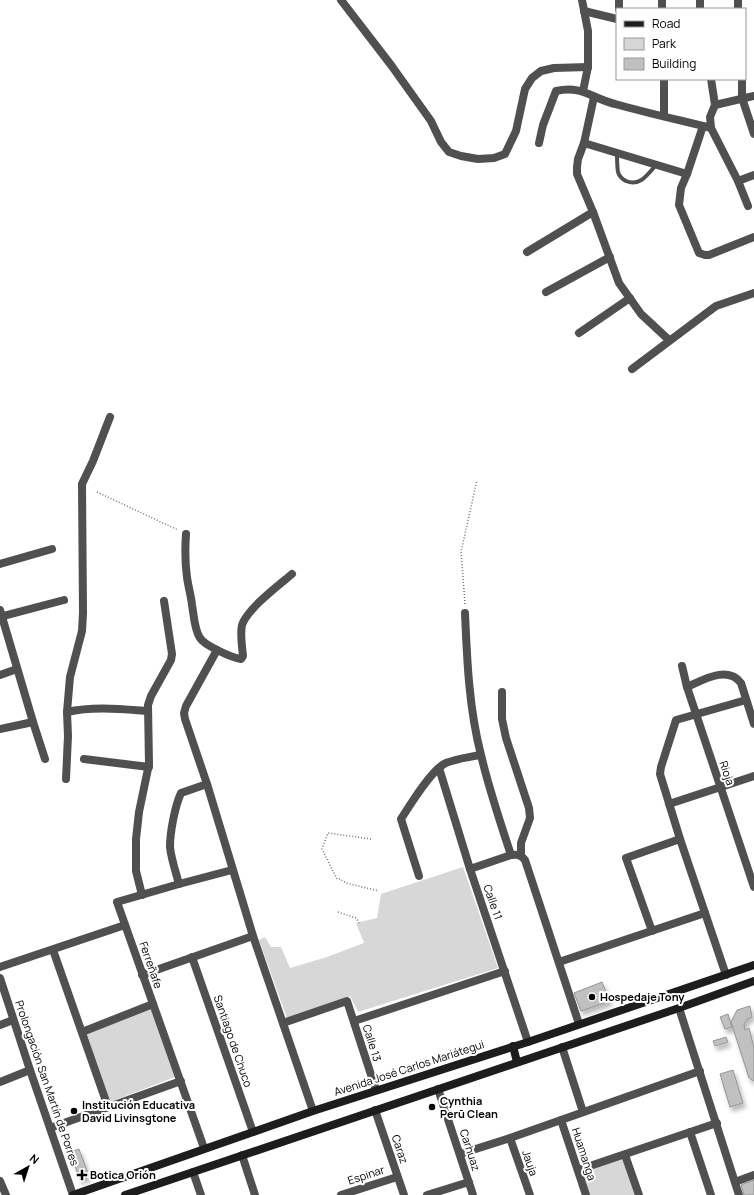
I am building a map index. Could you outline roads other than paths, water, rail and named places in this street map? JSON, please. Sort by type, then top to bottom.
[{"type":"main road","name":"Avenida José Carlos Mariátegui","points":[[76,1194],[313,1111],[528,1042],[754,965]]},
{"type":"main road","points":[[125,1195],[145,1192],[193,1172],[242,1155],[679,1008],[754,981]]},
{"type":"main road","points":[[513,1046],[517,1062]]},
{"type":"street","points":[[340,0],[391,65],[431,121],[441,142],[449,152],[461,156],[478,159],[494,158],[505,154],[516,131],[525,89],[532,78],[541,71],[554,68],[588,67]]},
{"type":"street","points":[[582,0],[588,30],[588,67],[583,91]]},
{"type":"street","points":[[584,11],[616,19]]},
{"type":"street","points":[[664,80],[664,116]]},
{"type":"street","points":[[711,80],[714,105],[710,117],[711,128],[738,181],[748,206]]},
{"type":"street","points":[[742,80],[742,98],[754,134]]},
{"type":"street","points":[[539,143],[556,91],[567,88],[583,91],[613,104],[711,128]]},
{"type":"street","points":[[714,105],[754,96]]},
{"type":"street","points":[[594,97],[584,144],[578,159],[577,174],[593,212],[619,283],[641,314],[669,340]]},
{"type":"street","points":[[702,126],[681,188],[679,205],[699,253],[705,255],[754,237]]},
{"type":"street","points":[[584,144],[687,174]]},
{"type":"street","points":[[738,181],[754,175]]},
{"type":"street","points":[[527,252],[593,212]]},
{"type":"street","points":[[546,292],[610,257]]},
{"type":"street","points":[[632,368],[716,306],[754,293]]},
{"type":"street","points":[[579,333],[630,298]]},
{"type":"street","points":[[66,779],[68,736],[67,712],[70,677],[83,625],[82,484],[93,461],[110,417]]},
{"type":"street","points":[[186,534],[185,553],[187,578],[195,624],[200,638],[218,650],[235,658],[241,659],[243,656],[241,632],[242,624],[256,606],[292,574]]},
{"type":"street","points":[[0,564],[52,549]]},
{"type":"street","points":[[45,759],[1,615],[64,600]]},
{"type":"street","points":[[142,895],[136,871],[136,839],[139,812],[148,767],[148,706],[151,696],[171,660],[172,654],[164,601]]},
{"type":"street","points":[[465,613],[472,708],[480,754],[511,855]]},
{"type":"street","points":[[218,650],[186,706],[184,713],[185,719],[253,936],[313,1111]]},
{"type":"street","name":"Rioja","points":[[682,666],[696,715],[754,887]]},
{"type":"street","points":[[0,675],[17,669]]},
{"type":"street","points":[[687,687],[717,675],[724,674],[738,678],[754,724]]},
{"type":"street","points":[[502,692],[502,719],[506,738],[529,808],[530,818],[520,843],[521,856]]},
{"type":"street","points":[[726,975],[680,839],[660,774],[676,720],[746,700]]},
{"type":"street","points":[[67,712],[81,709],[111,708],[148,711]]},
{"type":"street","points":[[0,729],[33,722]]},
{"type":"street","points":[[419,876],[401,819],[424,785],[439,768],[445,764],[480,754]]},
{"type":"street","points":[[84,759],[148,767]]},
{"type":"street","name":"Calle 11","points":[[439,768],[470,869],[528,1042]]},
{"type":"street","points":[[669,804],[754,776]]},
{"type":"street","points":[[179,884],[170,848],[176,810],[181,793],[206,784]]},
{"type":"street","points":[[652,932],[626,858],[680,839]]},
{"type":"street","points":[[470,869],[516,854],[525,860],[579,1024]]},
{"type":"street","name":"Ferreñafe","points":[[204,1148],[117,902],[232,870]]},
{"type":"street","points":[[559,962],[705,913]]},
{"type":"street","points":[[0,967],[125,925]]},
{"type":"street","points":[[142,975],[253,936]]},
{"type":"street","points":[[53,950],[108,1107]]},
{"type":"street","name":"Santiago de Chuco","points":[[192,957],[253,1132]]},
{"type":"street","points":[[354,1021],[504,971]]},
{"type":"street","name":"Prolongación San Martín de Porres","points":[[0,978],[50,1128],[76,1194]]},
{"type":"street","name":"Calle 13","points":[[283,1023],[347,1001],[376,1090]]},
{"type":"street","points":[[82,1032],[153,1004]]},
{"type":"street","points":[[679,1008],[739,1195]]},
{"type":"street","points":[[0,1025],[13,1020]]},
{"type":"street","points":[[562,1047],[583,1112]]},
{"type":"street","points":[[0,1082],[30,1070]]},
{"type":"street","points":[[460,1154],[510,1138],[700,1071]]},
{"type":"street","points":[[50,1128],[181,1081]]},
{"type":"street","name":"Carhuaz","points":[[438,1089],[473,1195]]},
{"type":"street","name":"Caraz","points":[[375,1110],[404,1195]]},
{"type":"street","name":"Huamanga","points":[[561,1120],[586,1195]]},
{"type":"street","points":[[578,1170],[717,1123]]},
{"type":"street","points":[[690,1132],[711,1195]]},
{"type":"street","name":"Jauja","points":[[510,1138],[530,1195]]},
{"type":"street","points":[[242,1155],[255,1195]]},
{"type":"street","points":[[625,1155],[639,1195]]},
{"type":"street","points":[[193,1172],[201,1195]]},
{"type":"street","points":[[735,1182],[754,1175]]},
{"type":"street","name":"Espinar","points":[[341,1195],[397,1177]]},
{"type":"street","points":[[0,1180],[6,1195]]},
{"type":"street","points":[[427,1195],[469,1182]]},
{"type":"lane","points":[[617,153],[618,172],[625,181],[633,183],[640,181],[645,178],[656,165]]},
{"type":"place","name":"Hospedaje Tony","points":[[592,997]]},
{"type":"place","name":"Cynthia Perū Clean","points":[[432,1107]]},
{"type":"place","name":"Institución Educativa David Livinsgtone","points":[[74,1111]]},
{"type":"place","name":"Botica Orión","points":[[82,1175]]}]
